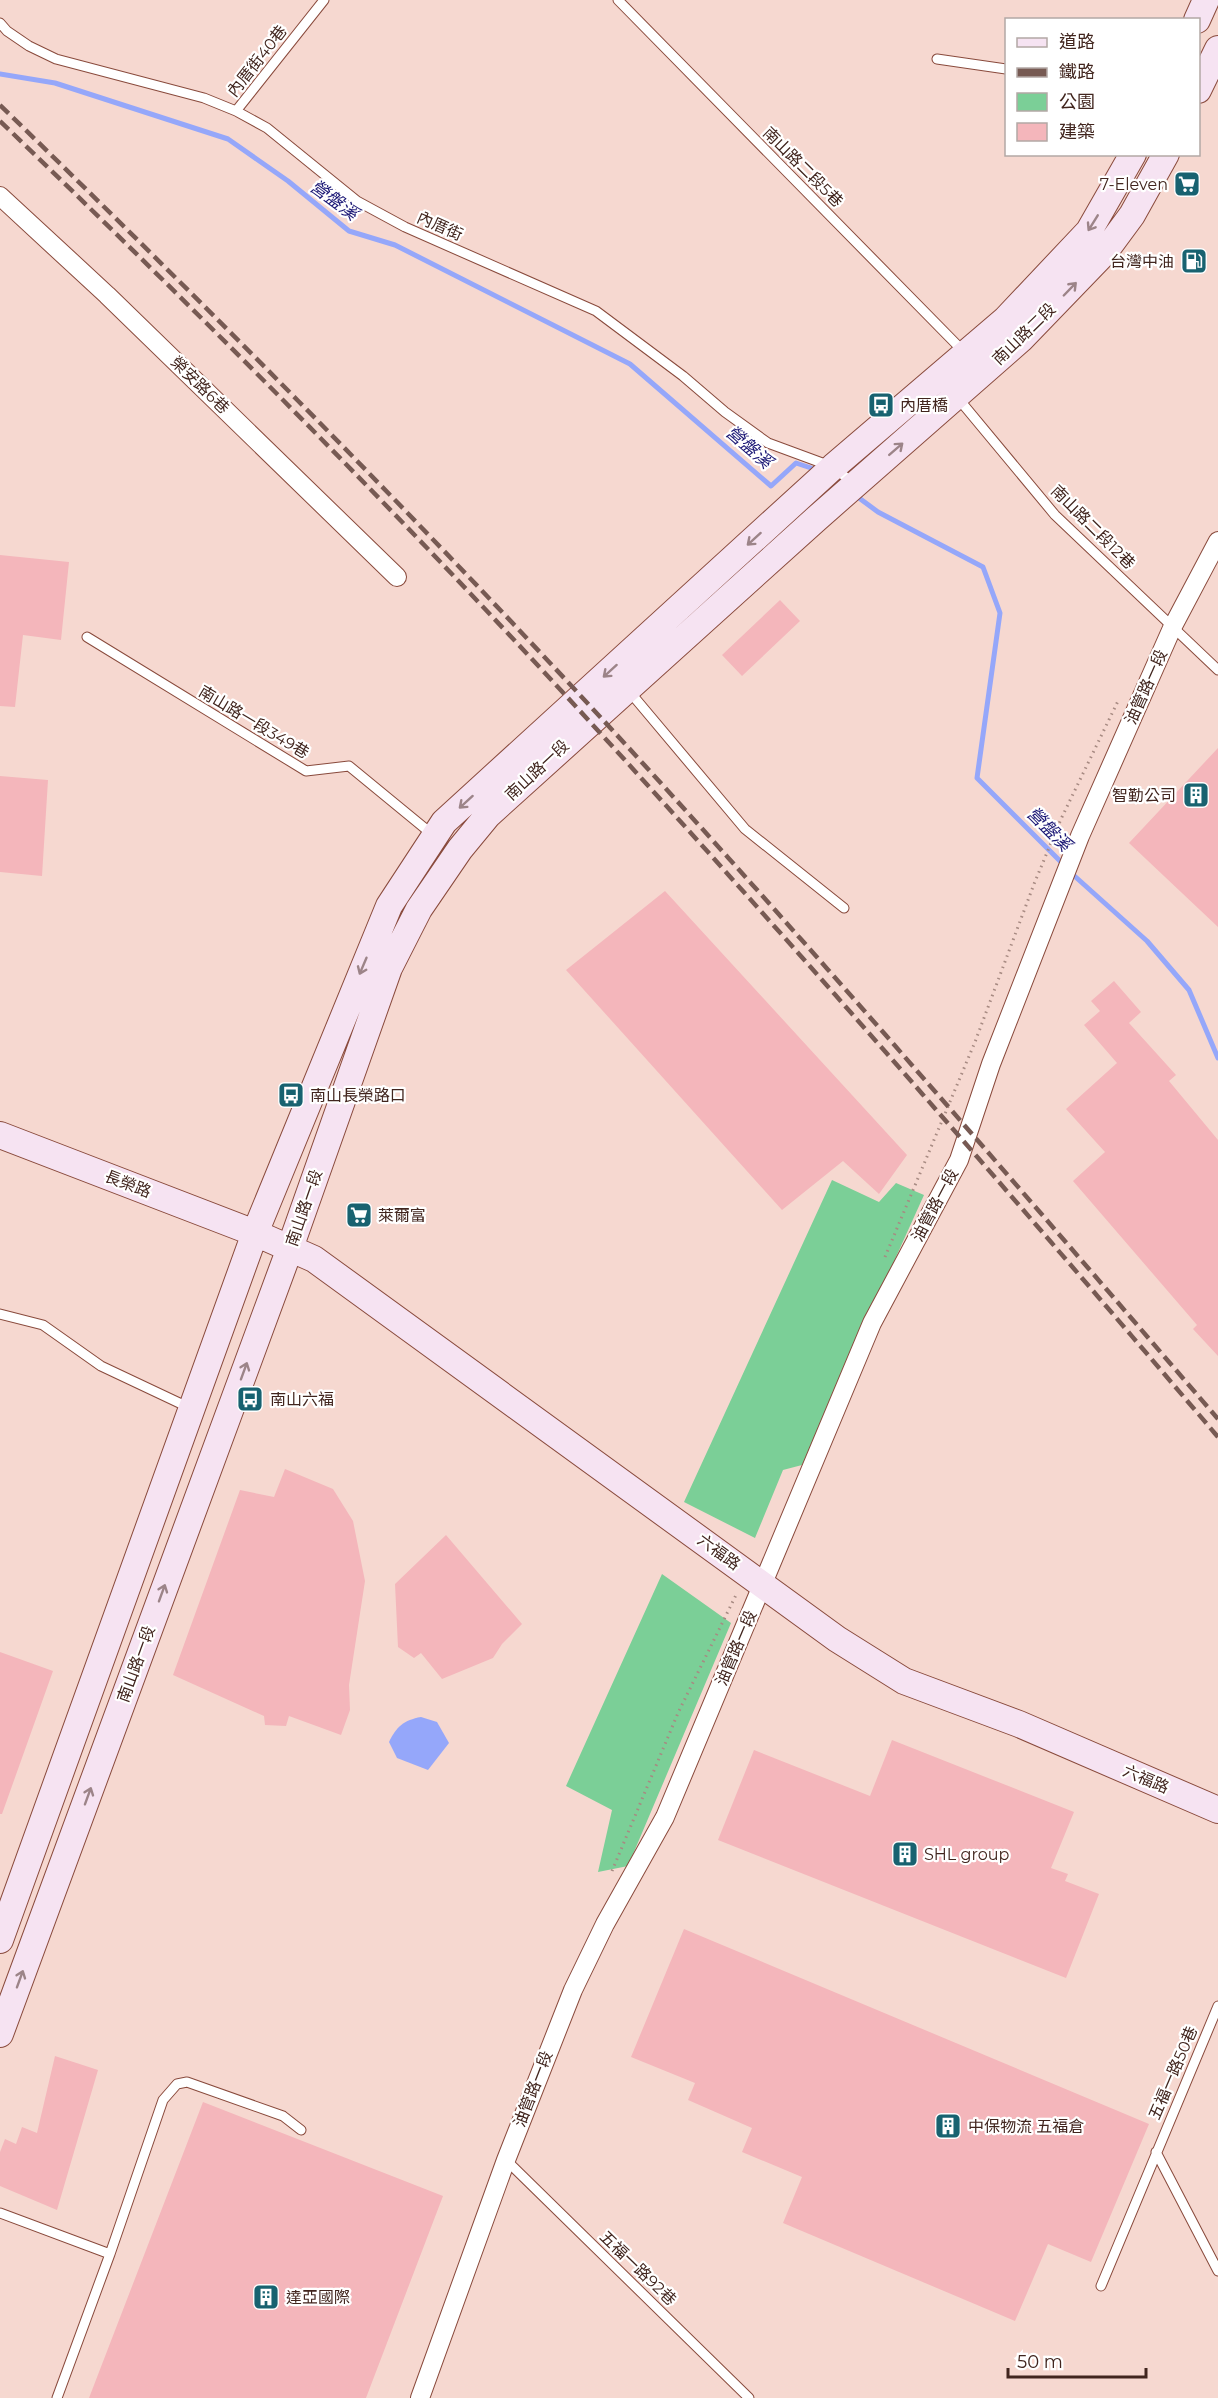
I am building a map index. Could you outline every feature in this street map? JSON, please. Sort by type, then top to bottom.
[{"type":"street","points":[[1198,18],[1206,0]]},
{"type":"street","points":[[1200,86],[1218,49]]},
{"type":"street","name":"南山路二段","points":[[831,469],[966,354],[1056,268],[1089,231],[1132,156]]},
{"type":"street","name":"南山路二段","points":[[854,486],[1021,339],[1104,252],[1132,214],[1165,156]]},
{"type":"street","name":"榮安路6巷","points":[[0,196],[107,295],[397,577]]},
{"type":"street","name":"南山路一段","points":[[0,1940],[255,1233],[389,906],[444,822],[831,469]]},
{"type":"street","name":"南山路一段","points":[[0,2034],[290,1248],[388,968],[419,909],[460,849],[489,815],[627,688],[854,486]]},
{"type":"street","name":"油管路一段","points":[[420,2398],[506,2160],[573,1990],[605,1924],[665,1817],[755,1578],[872,1323],[959,1160],[991,1064],[1054,898],[1173,626],[1218,541]]},
{"type":"street","name":"長榮路","points":[[0,1135],[255,1233]]},
{"type":"street","name":"六福路","points":[[255,1233],[314,1258],[837,1639],[904,1681],[1019,1724],[1218,1810]]},
{"type":"lane","name":"內厝街40巷","points":[[236,111],[324,0]]},
{"type":"lane","name":"南山路二段5巷","points":[[618,0],[966,354]]},
{"type":"lane","name":"內厝街","points":[[0,23],[7,32],[56,59],[204,98],[236,111],[267,128],[357,201],[405,227],[596,311],[768,443],[831,469],[854,486]]},
{"type":"lane","points":[[937,59],[1005,69]]},
{"type":"lane","points":[[956,396],[966,354]]},
{"type":"lane","name":"南山路二段12巷","points":[[956,396],[1055,515],[1218,670]]},
{"type":"lane","name":"南山路一段349巷","points":[[87,637],[306,771],[349,766],[434,836]]},
{"type":"lane","points":[[627,688],[745,830],[844,908]]},
{"type":"lane","points":[[0,1314],[43,1325],[101,1366],[192,1409]]},
{"type":"lane","name":"五福一路50巷","points":[[1101,2286],[1218,2006]]},
{"type":"lane","points":[[57,2398],[163,2100],[177,2084],[187,2082],[207,2087],[283,2116],[301,2130]]},
{"type":"lane","points":[[1156,2152],[1218,2271]]},
{"type":"lane","name":"五福一路92巷","points":[[506,2160],[749,2398]]},
{"type":"lane","points":[[0,2213],[110,2254]]},
{"type":"path","points":[[884,1260],[975,1042],[1034,884],[1061,819]]},
{"type":"path","points":[[611,1874],[678,1713],[755,1578]]},
{"type":"green space","points":[[832,1180],[879,1202],[896,1183],[924,1195],[802,1465],[783,1470],[755,1538],[684,1502]]},
{"type":"green space","points":[[662,1574],[731,1623],[628,1866],[598,1872],[612,1810],[566,1786]]},
{"type":"water","points":[[421,1717],[437,1722],[449,1743],[428,1770],[397,1758],[389,1742],[401,1725]]},
{"type":"building","points":[[0,555],[69,562],[61,640],[23,635],[15,707],[0,706]]},
{"type":"building","points":[[780,600],[800,621],[742,676],[722,655]]},
{"type":"building","name":"智勤公司","points":[[1218,748],[1218,927],[1129,843]]},
{"type":"building","points":[[0,776],[48,780],[42,876],[0,872]]},
{"type":"building","points":[[665,891],[907,1155],[879,1194],[843,1161],[782,1210],[566,970]]},
{"type":"building","points":[[1114,981],[1141,1012],[1129,1023],[1176,1075],[1169,1081],[1218,1140],[1218,1356],[1193,1329],[1197,1325],[1073,1181],[1105,1152],[1066,1109],[1117,1063],[1084,1025],[1100,1011],[1091,1001]]},
{"type":"building","points":[[285,1469],[333,1489],[353,1521],[365,1581],[349,1685],[350,1710],[341,1735],[289,1716],[286,1726],[265,1725],[264,1716],[173,1675],[240,1490],[274,1497]]},
{"type":"building","points":[[446,1535],[522,1624],[502,1644],[493,1658],[442,1679],[421,1653],[414,1658],[398,1647],[395,1584]]},
{"type":"building","points":[[0,1652],[53,1671],[2,1814],[0,1814]]},
{"type":"building","name":"SHL group","points":[[892,1740],[1074,1812],[1051,1868],[1068,1874],[1065,1881],[1099,1894],[1066,1978],[718,1840],[754,1750],[870,1796]]},
{"type":"building","name":"中保物流 五福倉","points":[[684,1929],[1149,2124],[1091,2262],[1048,2244],[1015,2321],[783,2223],[802,2177],[742,2152],[752,2128],[688,2100],[695,2083],[631,2057]]},
{"type":"building","points":[[55,2056],[98,2070],[57,2210],[0,2186],[0,2152],[5,2139],[16,2144],[22,2127],[37,2133]]},
{"type":"building","name":"達亞國際","points":[[203,2102],[443,2196],[366,2398],[89,2398]]},
{"type":"waterway","name":"營盤溪","points":[[0,74],[55,83],[228,139],[288,181],[349,231],[395,245],[630,364],[771,486],[796,463],[817,470]]},
{"type":"waterway","name":"營盤溪","points":[[855,495],[878,512],[983,567],[1000,613],[977,778],[1064,865]]},
{"type":"waterway","name":"營盤溪","points":[[1070,872],[1147,941],[1189,990],[1218,1058]]},
{"type":"railway","points":[[0,105],[329,432],[490,599],[648,769],[864,1011],[1218,1419]]},
{"type":"railway","points":[[0,121],[327,445],[565,694],[861,1024],[1218,1437]]},
{"type":"place","name":"7-Eleven","points":[[1187,184]]},
{"type":"place","name":"台灣中油","points":[[1194,261]]},
{"type":"place","name":"內厝橋","points":[[881,405]]},
{"type":"place","name":"智勤公司","points":[[1196,795]]},
{"type":"place","name":"南山長榮路口","points":[[291,1095]]},
{"type":"place","name":"萊爾富","points":[[359,1215]]},
{"type":"place","name":"南山六福","points":[[250,1399]]},
{"type":"place","name":"SHL group","points":[[905,1854]]},
{"type":"place","name":"中保物流 五福倉","points":[[948,2126]]},
{"type":"place","name":"達亞國際","points":[[266,2297]]}]
